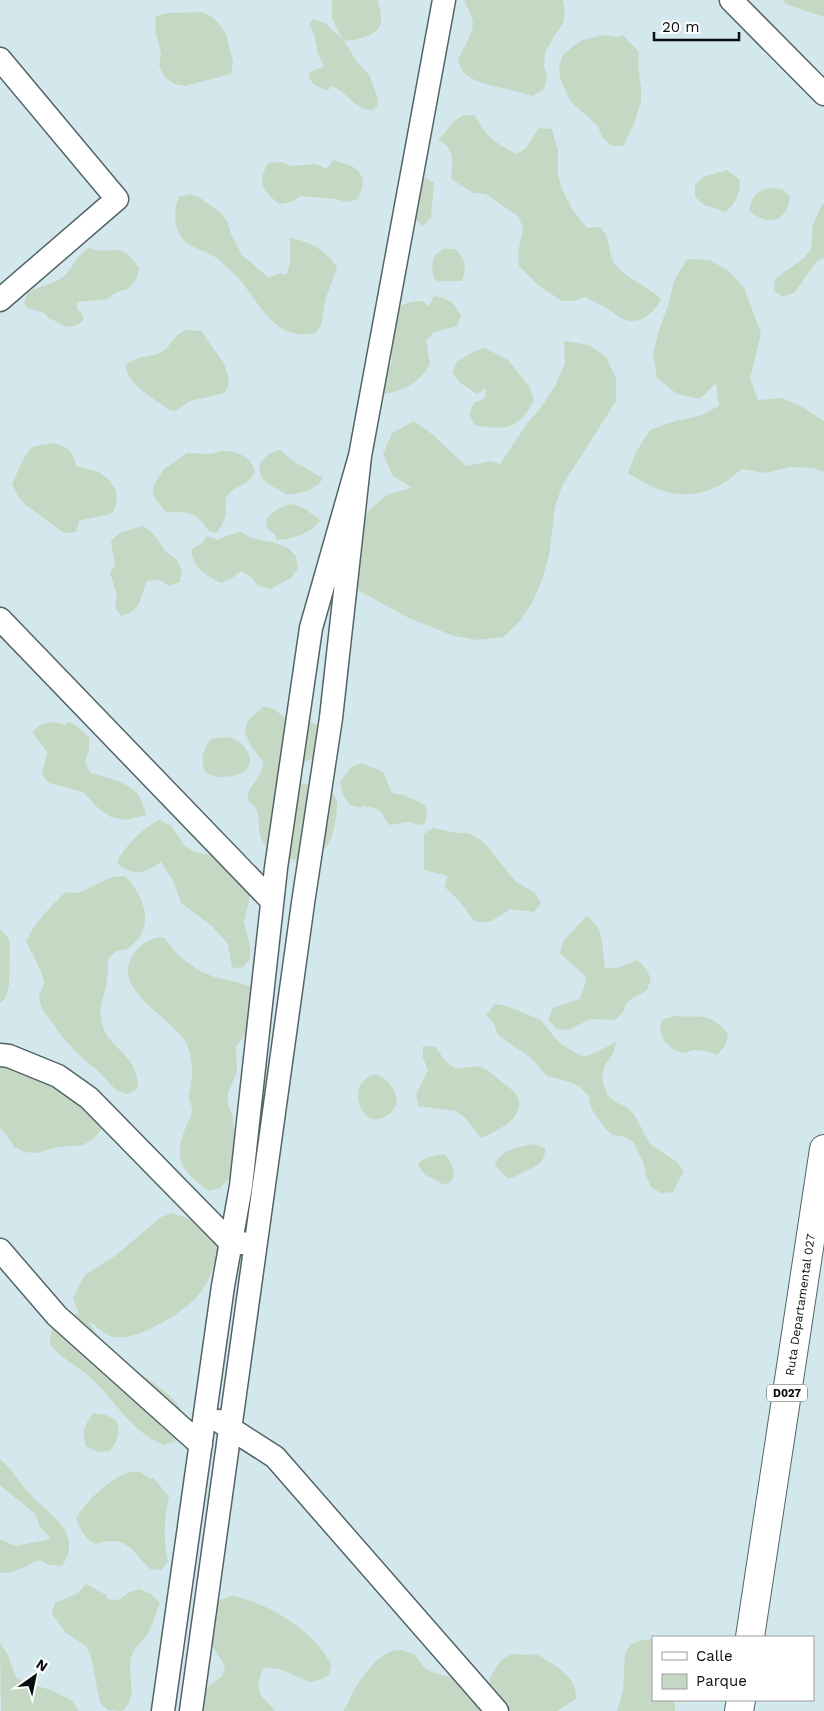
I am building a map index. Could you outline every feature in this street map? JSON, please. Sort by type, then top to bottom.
[{"type":"main road","name":"Ruta Departamental 027","points":[[750,1636],[824,1149]]},
{"type":"street","points":[[191,1711],[303,903],[331,718],[360,456],[444,0]]},
{"type":"street","points":[[731,0],[824,94]]},
{"type":"street","points":[[0,59],[117,199],[0,300]]},
{"type":"street","points":[[163,1711],[205,1413],[242,1176],[272,901],[311,628],[360,456]]},
{"type":"street","points":[[0,619],[272,901]]},
{"type":"street","points":[[0,1055],[9,1056],[58,1076],[89,1098],[231,1243],[257,1242]]},
{"type":"street","points":[[0,1250],[57,1316],[201,1445]]},
{"type":"street","points":[[205,1413],[230,1427],[275,1458],[497,1711]]},
{"type":"street","points":[[742,1701],[751,1711]]},
{"type":"green space","points":[[332,0],[378,0],[381,24],[378,29],[368,36],[344,41],[357,62],[370,76],[378,100],[377,106],[373,110],[361,108],[343,92],[332,86],[328,90],[318,87],[309,77],[309,73],[324,66],[318,54],[314,34],[309,24],[313,19],[325,23],[342,39],[332,18]]},
{"type":"green space","points":[[464,0],[563,0],[565,12],[563,24],[545,53],[544,66],[547,77],[544,89],[532,96],[477,81],[463,72],[458,61],[473,26],[471,15]]},
{"type":"green space","points":[[782,0],[824,0],[824,17],[788,5]]},
{"type":"green space","points":[[201,12],[213,17],[227,37],[233,62],[231,74],[185,86],[174,84],[164,76],[159,65],[161,54],[155,28],[156,16],[168,13]]},
{"type":"green space","points":[[605,35],[618,37],[623,35],[639,52],[638,65],[641,101],[634,124],[623,146],[612,146],[602,137],[598,126],[570,101],[560,78],[559,66],[563,55],[582,40]]},
{"type":"green space","points":[[463,115],[475,115],[483,129],[492,139],[517,154],[526,148],[539,128],[552,129],[558,151],[558,175],[561,187],[572,209],[587,228],[600,227],[607,237],[611,257],[618,268],[661,299],[646,317],[629,321],[585,297],[574,301],[562,301],[538,285],[519,266],[518,253],[523,229],[519,217],[486,194],[473,193],[451,179],[452,156],[448,147],[438,141],[453,122]]},
{"type":"green space","points":[[334,160],[351,166],[362,177],[362,190],[358,199],[347,202],[301,196],[291,202],[279,204],[263,186],[263,176],[268,163],[281,162],[292,166],[316,164],[326,169]]},
{"type":"green space","points":[[727,170],[740,180],[737,197],[726,212],[704,205],[695,197],[695,186],[703,177]]},
{"type":"green space","points":[[425,177],[434,183],[431,218],[423,226],[414,218],[417,186]]},
{"type":"green space","points":[[771,188],[782,189],[790,197],[785,212],[775,220],[763,219],[749,210],[756,195]]},
{"type":"green space","points":[[190,194],[200,198],[220,212],[227,221],[231,234],[242,255],[269,278],[280,273],[286,275],[290,264],[290,238],[310,244],[323,252],[333,262],[337,268],[325,300],[322,323],[315,333],[301,334],[289,332],[279,327],[262,310],[240,280],[228,268],[215,257],[193,247],[184,240],[176,226],[175,211],[179,197]]},
{"type":"green space","points":[[822,204],[824,204],[824,257],[816,262],[795,292],[783,297],[774,291],[775,279],[804,258],[811,249],[813,225]]},
{"type":"green space","points":[[89,248],[104,251],[121,250],[126,253],[139,268],[136,280],[128,289],[117,292],[107,299],[77,302],[77,309],[82,314],[84,320],[74,326],[64,326],[44,313],[28,308],[24,303],[28,293],[62,278],[81,254]]},
{"type":"green space","points":[[444,249],[455,249],[463,260],[465,272],[462,281],[438,281],[434,279],[432,267],[434,256]]},
{"type":"green space","points":[[687,259],[710,260],[729,271],[744,288],[761,333],[750,379],[758,400],[782,398],[802,407],[824,421],[824,472],[813,468],[790,467],[765,473],[742,469],[720,485],[695,494],[672,493],[662,490],[628,473],[636,452],[650,430],[675,421],[699,416],[719,406],[716,383],[700,399],[677,394],[657,378],[653,354],[659,330],[668,306],[674,281]]},
{"type":"green space","points":[[434,296],[444,298],[456,307],[461,315],[457,326],[434,332],[426,341],[430,364],[416,381],[397,391],[382,394],[383,383],[392,361],[392,314],[400,306],[411,302],[422,301],[429,306]]},
{"type":"green space","points":[[186,330],[202,331],[226,368],[228,385],[225,393],[190,401],[175,411],[169,410],[136,385],[127,372],[126,365],[140,357],[154,355],[163,351],[177,335]]},
{"type":"green space","points":[[564,341],[589,345],[606,357],[616,378],[616,401],[562,486],[555,507],[549,556],[542,580],[533,601],[520,621],[503,637],[478,640],[454,636],[409,618],[361,592],[345,574],[358,529],[370,509],[388,494],[412,488],[393,476],[383,454],[392,433],[414,421],[432,434],[466,466],[491,461],[500,464],[555,386],[565,364]]},
{"type":"green space","points":[[485,348],[508,360],[530,388],[534,400],[523,417],[510,426],[495,428],[475,425],[469,414],[474,403],[485,398],[486,388],[477,394],[459,382],[452,372],[457,361]]},
{"type":"green space","points":[[53,443],[63,446],[72,454],[76,466],[99,472],[109,480],[116,490],[117,502],[113,513],[79,521],[76,532],[64,533],[26,505],[18,496],[12,485],[27,453],[33,447]]},
{"type":"green space","points":[[280,450],[295,462],[323,478],[312,489],[287,495],[271,485],[260,474],[260,464],[270,454]]},
{"type":"green space","points":[[221,451],[237,453],[247,458],[255,472],[248,481],[228,495],[225,518],[216,533],[210,531],[192,514],[167,513],[153,495],[154,485],[163,470],[187,453],[211,454]]},
{"type":"green space","points":[[291,504],[304,508],[320,520],[312,529],[301,535],[276,540],[275,534],[266,525],[267,520],[280,508]]},
{"type":"green space","points":[[142,526],[152,532],[166,552],[176,559],[182,570],[180,582],[169,586],[159,580],[147,581],[137,607],[128,614],[121,616],[115,607],[117,595],[110,573],[115,565],[111,541],[119,533]]},
{"type":"green space","points":[[240,532],[252,538],[276,543],[288,548],[296,556],[298,568],[291,578],[270,589],[259,586],[251,577],[241,571],[221,583],[197,567],[191,550],[202,543],[207,536],[218,540]]},
{"type":"green space","points":[[258,707],[273,709],[291,722],[310,722],[321,726],[321,754],[300,765],[296,781],[326,789],[337,800],[331,839],[324,849],[314,854],[301,858],[285,859],[272,851],[260,837],[257,810],[249,802],[248,794],[261,772],[263,761],[252,747],[246,734],[248,721],[263,708]]},
{"type":"green space","points":[[68,721],[89,737],[89,749],[85,761],[90,773],[127,785],[137,793],[146,815],[125,820],[111,817],[100,810],[83,792],[49,783],[42,775],[47,752],[32,732],[44,723],[51,722],[66,725]]},
{"type":"green space","points":[[225,737],[239,742],[249,754],[250,761],[248,767],[242,773],[218,777],[205,772],[203,755],[211,739]]},
{"type":"green space","points":[[362,763],[383,772],[392,793],[404,795],[425,805],[427,811],[425,823],[420,825],[408,822],[389,825],[377,809],[350,805],[343,795],[340,782],[351,767]]},
{"type":"green space","points":[[160,820],[171,826],[185,846],[195,852],[208,855],[219,854],[252,887],[244,922],[250,946],[250,959],[243,967],[232,968],[228,944],[212,926],[181,903],[173,881],[161,862],[139,872],[129,871],[118,864],[118,859],[136,836]]},
{"type":"green space","points":[[433,828],[457,833],[468,833],[478,838],[487,846],[515,881],[535,893],[541,903],[534,912],[510,909],[490,922],[476,922],[444,886],[448,876],[424,870],[424,834]]},
{"type":"green space","points":[[125,876],[142,901],[145,923],[137,941],[128,949],[116,951],[108,959],[107,979],[101,1005],[101,1014],[102,1024],[110,1040],[133,1066],[138,1088],[128,1094],[117,1091],[81,1057],[63,1038],[41,1007],[39,995],[44,984],[42,973],[26,941],[34,927],[66,892],[78,893],[112,877]]},
{"type":"green space","points":[[587,916],[598,928],[602,940],[605,968],[618,967],[638,960],[646,969],[651,979],[647,990],[627,1002],[623,1012],[615,1020],[591,1019],[568,1030],[557,1029],[548,1020],[553,1008],[579,999],[586,977],[560,953],[563,941]]},
{"type":"green space","points":[[0,929],[9,939],[10,951],[9,985],[6,997],[0,1004]]},
{"type":"green space","points":[[163,937],[179,956],[198,970],[214,977],[249,986],[257,995],[252,1030],[243,1037],[236,1047],[237,1072],[228,1093],[228,1105],[233,1117],[234,1131],[233,1168],[229,1179],[220,1188],[209,1191],[193,1179],[183,1166],[181,1159],[181,1142],[192,1110],[189,1096],[192,1065],[188,1047],[171,1025],[136,992],[130,980],[128,967],[134,953],[147,942]]},
{"type":"green space","points":[[495,1004],[507,1006],[541,1020],[564,1046],[583,1057],[616,1042],[613,1054],[606,1063],[602,1074],[604,1086],[608,1096],[617,1103],[627,1107],[635,1116],[650,1144],[677,1162],[684,1171],[673,1192],[661,1193],[651,1187],[646,1176],[644,1164],[633,1142],[623,1136],[612,1135],[604,1127],[591,1108],[589,1096],[580,1087],[570,1082],[547,1076],[530,1057],[498,1035],[494,1024],[486,1015]]},
{"type":"green space","points":[[674,1016],[704,1017],[716,1022],[728,1034],[725,1046],[717,1055],[706,1051],[694,1050],[683,1053],[673,1049],[665,1042],[660,1031],[662,1020]]},
{"type":"green space","points":[[423,1046],[435,1047],[446,1061],[454,1067],[479,1067],[486,1069],[517,1096],[519,1106],[517,1113],[507,1124],[481,1138],[466,1119],[456,1111],[418,1106],[416,1095],[428,1070],[423,1058]]},
{"type":"green space","points":[[25,1057],[102,1119],[101,1130],[93,1139],[83,1145],[59,1147],[36,1153],[24,1152],[14,1147],[0,1128],[0,1065]]},
{"type":"green space","points":[[376,1074],[387,1081],[396,1097],[394,1109],[379,1119],[371,1118],[364,1113],[358,1096],[360,1086],[366,1079]]},
{"type":"green space","points":[[534,1144],[545,1148],[544,1158],[535,1167],[507,1178],[495,1165],[497,1160],[506,1152]]},
{"type":"green space","points":[[444,1154],[452,1166],[454,1174],[450,1182],[445,1185],[425,1175],[418,1165],[421,1160]]},
{"type":"green space","points":[[173,1213],[197,1222],[198,1228],[219,1242],[212,1272],[197,1297],[163,1322],[150,1329],[124,1337],[110,1336],[88,1321],[112,1353],[160,1387],[179,1407],[181,1420],[175,1441],[164,1445],[141,1431],[95,1382],[50,1344],[52,1331],[57,1322],[66,1317],[79,1314],[73,1298],[85,1275],[115,1256],[161,1217]]},
{"type":"green space","points":[[93,1413],[106,1415],[116,1420],[118,1436],[110,1451],[98,1452],[86,1446],[85,1429]]},
{"type":"green space","points":[[0,1459],[30,1494],[62,1525],[67,1534],[69,1544],[68,1554],[62,1566],[50,1565],[40,1560],[16,1571],[0,1573],[0,1539],[15,1546],[51,1539],[39,1525],[35,1514],[0,1485]]},
{"type":"green space","points":[[129,1472],[140,1472],[151,1479],[153,1477],[169,1497],[165,1529],[168,1562],[161,1570],[150,1569],[133,1550],[121,1543],[106,1541],[95,1544],[83,1533],[76,1518],[99,1491],[113,1480]]},
{"type":"green space","points":[[86,1584],[106,1595],[108,1599],[119,1600],[128,1593],[139,1589],[151,1594],[160,1603],[148,1632],[132,1656],[130,1666],[130,1700],[122,1711],[108,1710],[100,1703],[91,1657],[86,1646],[66,1633],[52,1614],[55,1603],[78,1593]]},
{"type":"green space","points":[[232,1596],[261,1605],[302,1629],[331,1664],[329,1675],[317,1681],[308,1681],[281,1670],[263,1668],[258,1683],[260,1694],[275,1711],[193,1711],[201,1692],[222,1676],[225,1666],[211,1644],[212,1609],[219,1600]]},
{"type":"green space","points":[[652,1639],[652,1701],[675,1701],[675,1711],[617,1711],[623,1691],[625,1654],[631,1644]]},
{"type":"green space","points":[[0,1643],[7,1653],[16,1677],[26,1683],[61,1695],[72,1701],[79,1711],[1,1711]]},
{"type":"green space","points":[[396,1650],[403,1650],[415,1655],[422,1665],[431,1672],[456,1679],[482,1708],[480,1711],[343,1711],[359,1682],[369,1669],[386,1654]]},
{"type":"green space","points":[[513,1654],[536,1654],[553,1664],[570,1679],[576,1693],[576,1699],[557,1711],[504,1711],[489,1686],[491,1675],[497,1666],[507,1656]]}]
